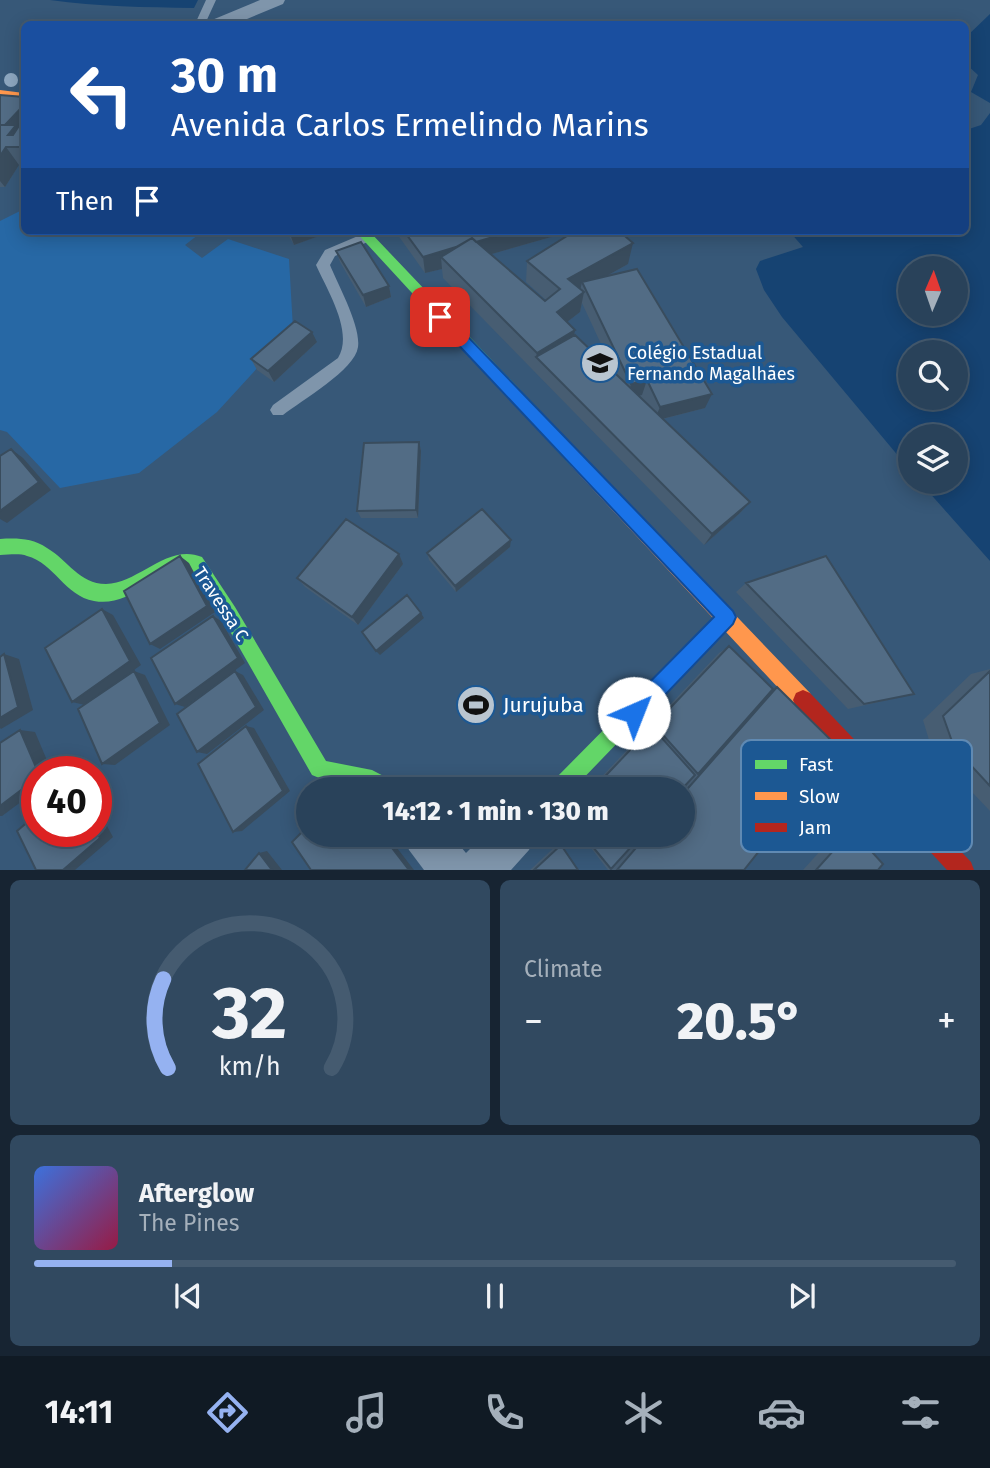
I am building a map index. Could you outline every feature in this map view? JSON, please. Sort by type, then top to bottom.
[{"type":"street","points":[[226,21],[276,0]]},
{"type":"street","points":[[0,93],[21,96]]},
{"type":"street","points":[[364,235],[727,617],[839,740]]},
{"type":"street","name":"Travessa C","points":[[0,547],[31,548],[53,561],[72,582],[94,593],[127,589],[182,562],[196,563],[229,613],[319,768],[327,775],[370,777]]},
{"type":"street","points":[[571,777],[727,617]]},
{"type":"street","points":[[434,847],[452,870]]},
{"type":"street","points":[[480,870],[502,847]]},
{"type":"street","points":[[940,852],[952,865]]},
{"type":"lane","points":[[201,21],[211,0]]},
{"type":"lane","points":[[278,410],[343,362],[351,348],[349,331],[323,265],[330,253],[361,235]]},
{"type":"shaded area","points":[[50,0],[198,0],[194,8]]},
{"type":"shaded area","points":[[990,14],[990,103],[971,92],[978,75],[969,67],[969,34]]},
{"type":"shaded area","points":[[990,113],[990,561],[931,494],[968,494],[968,424],[898,424],[898,456],[782,317],[764,290],[756,269],[760,261],[803,247],[792,235],[969,235],[969,129],[981,125]]},
{"type":"shaded area","points":[[21,210],[21,235],[198,235],[185,245],[202,258],[228,239],[289,259],[293,329],[217,412],[139,473],[60,488],[7,432],[0,430],[0,221]]},
{"type":"building","points":[[0,95],[21,97],[21,108],[5,125],[0,125]]},
{"type":"building","points":[[21,123],[21,147],[6,147],[0,156],[0,125],[16,125],[8,135],[13,135]]},
{"type":"building","points":[[407,235],[500,235],[476,242],[472,238],[456,247],[423,257]]},
{"type":"building","points":[[569,235],[624,235],[633,243],[568,279],[584,292],[557,312],[575,330],[537,353],[441,257],[472,238],[545,301],[560,289],[527,261]]},
{"type":"building","points":[[361,242],[389,286],[363,295],[336,251]]},
{"type":"building","points":[[637,269],[712,394],[660,407],[647,380],[631,384],[582,282]]},
{"type":"building","points":[[295,321],[312,332],[268,371],[251,359]]},
{"type":"building","points":[[575,335],[750,502],[712,534],[536,357]]},
{"type":"building","points":[[419,442],[416,510],[357,511],[364,443]]},
{"type":"building","points":[[11,449],[39,482],[0,511],[0,456]]},
{"type":"building","points":[[482,509],[511,540],[455,586],[427,553]]},
{"type":"building","points":[[346,519],[399,554],[352,617],[297,578]]},
{"type":"building","points":[[180,556],[207,606],[150,644],[124,591]]},
{"type":"building","points":[[826,556],[914,694],[864,704],[746,583]]},
{"type":"building","points":[[407,595],[421,613],[376,651],[362,632]]},
{"type":"building","points":[[102,609],[130,661],[72,702],[45,648]]},
{"type":"building","points":[[213,616],[238,658],[175,704],[151,658]]},
{"type":"building","points":[[729,646],[773,689],[698,774],[654,725]]},
{"type":"building","points":[[4,654],[18,707],[0,718],[0,657]]},
{"type":"building","points":[[134,671],[160,723],[112,757],[99,756],[78,709]]},
{"type":"building","points":[[235,671],[256,707],[197,752],[177,714]]},
{"type":"building","points":[[990,671],[990,786],[972,766],[972,740],[952,740],[943,716]]},
{"type":"building","points":[[777,687],[831,740],[741,740],[741,852],[758,852],[744,870],[617,870],[637,847],[695,847],[695,780]]},
{"type":"building","points":[[246,726],[283,791],[233,832],[198,764]]},
{"type":"building","points":[[652,727],[695,775],[693,777],[604,777]]},
{"type":"building","points":[[20,730],[31,756],[21,756],[21,790],[0,806],[0,743]]},
{"type":"building","points":[[296,838],[296,847],[391,847],[409,870],[311,870],[292,842]]},
{"type":"building","points":[[25,847],[90,847],[63,870],[36,870]]},
{"type":"building","points":[[559,847],[562,847],[578,870],[534,870]]},
{"type":"building","points":[[593,847],[631,847],[611,869]]},
{"type":"building","points":[[832,852],[872,852],[883,864],[878,870],[816,870]]},
{"type":"building","points":[[259,853],[272,870],[245,870]]},
{"type":"traffic: fast","points":[[365,235],[578,462]]},
{"type":"traffic: fast","points":[[0,547],[20,547],[41,553],[70,579],[94,592],[122,590],[171,565],[196,563],[229,613],[319,768],[356,777]]},
{"type":"traffic: fast","points":[[571,777],[727,617]]},
{"type":"traffic: slow","points":[[0,93],[21,96]]},
{"type":"traffic: slow","points":[[578,462],[803,700]]},
{"type":"traffic: jam","points":[[803,700],[841,740]]},
{"type":"traffic: jam","points":[[946,852],[963,870]]},
{"type":"place","name":"Colégio Estadual Fernando Magalhães","points":[[600,363]]},
{"type":"place","name":"Jurujuba","points":[[476,705]]},
{"type":"route","points":[[440,317],[727,617],[634,713]]}]
